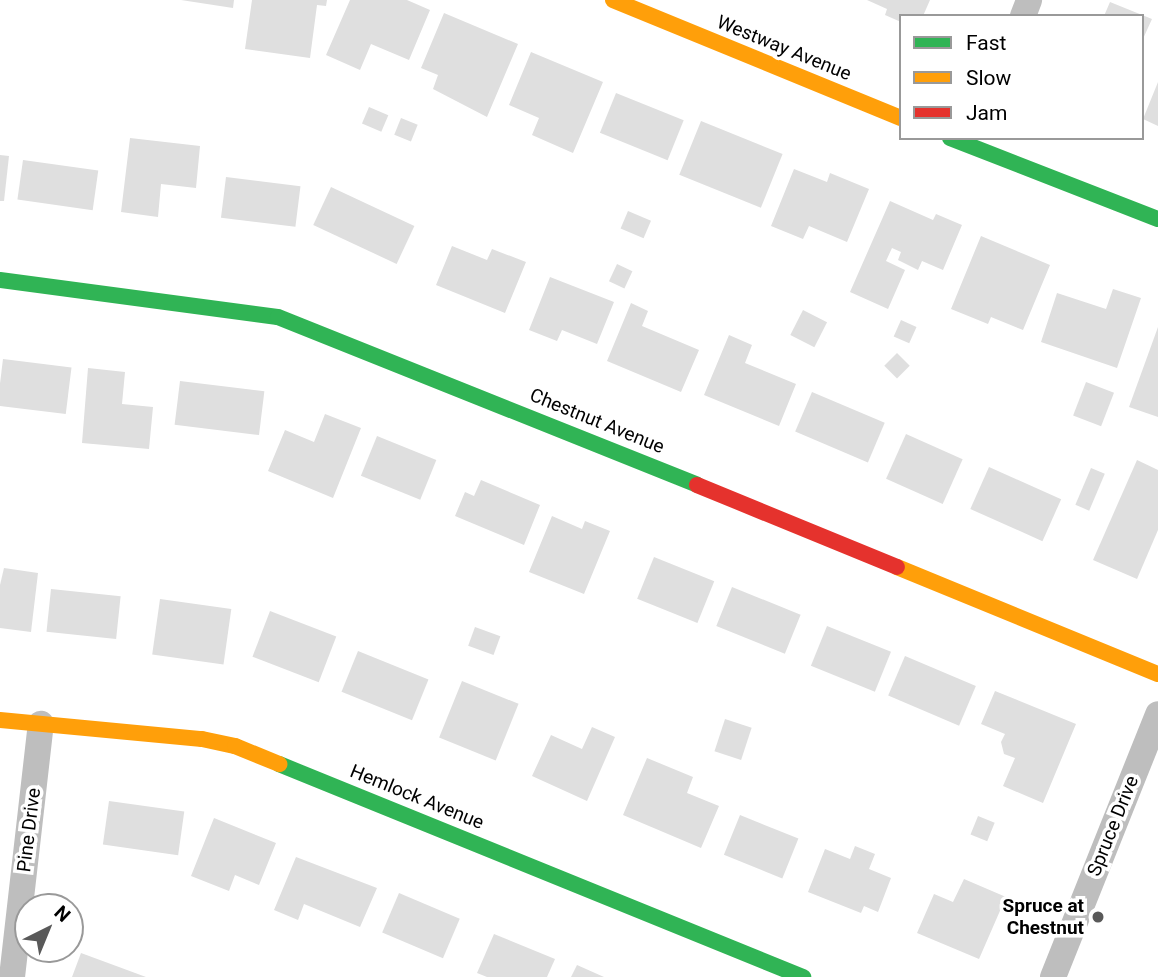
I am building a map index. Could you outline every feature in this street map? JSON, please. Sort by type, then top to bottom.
[{"type":"street","name":"Westway Avenue","points":[[613,0],[899,117]]},
{"type":"street","points":[[964,141],[1158,219]]},
{"type":"street","name":"Chestnut Avenue","points":[[0,280],[245,311],[314,328],[1158,674]]},
{"type":"street","name":"Spruce Drive","points":[[1053,977],[1158,714]]},
{"type":"street","name":"Hemlock Avenue","points":[[0,720],[202,739],[235,746],[803,977]]},
{"type":"street","name":"Pine Drive","points":[[12,977],[41,724]]},
{"type":"building","points":[[181,0],[234,0],[233,8]]},
{"type":"building","points":[[252,0],[327,0],[326,6],[317,5],[310,58],[245,49]]},
{"type":"building","points":[[350,0],[407,0],[430,10],[409,60],[371,44],[360,70],[326,55]]},
{"type":"building","points":[[867,0],[930,0],[924,14],[899,14],[899,21],[885,15],[887,9]]},
{"type":"building","points":[[1110,2],[1140,14],[1105,14]]},
{"type":"building","points":[[444,13],[518,44],[487,117],[433,89],[438,75],[421,68]]},
{"type":"building","points":[[1144,16],[1152,19],[1144,37]]},
{"type":"building","points":[[531,52],[603,82],[573,153],[532,135],[539,118],[509,105]]},
{"type":"building","points":[[1158,82],[1158,126],[1144,119]]},
{"type":"building","points":[[616,93],[684,120],[668,160],[600,133]]},
{"type":"building","points":[[369,107],[388,115],[381,132],[362,124]]},
{"type":"building","points":[[401,118],[418,125],[411,141],[394,135]]},
{"type":"building","points":[[701,121],[783,154],[761,208],[679,175]]},
{"type":"building","points":[[130,138],[200,146],[196,188],[161,184],[158,217],[121,212]]},
{"type":"building","points":[[0,155],[9,156],[4,201],[0,201]]},
{"type":"building","points":[[23,160],[98,171],[93,210],[17,200]]},
{"type":"building","points":[[794,169],[827,182],[830,173],[869,189],[847,242],[809,226],[803,239],[771,226]]},
{"type":"building","points":[[226,177],[300,186],[295,227],[221,218]]},
{"type":"building","points":[[331,187],[414,226],[397,264],[313,225]]},
{"type":"building","points":[[890,201],[933,220],[936,214],[962,225],[943,270],[922,261],[918,270],[898,260],[901,252],[892,248],[886,261],[905,270],[888,309],[850,292]]},
{"type":"building","points":[[628,211],[651,221],[644,238],[621,228]]},
{"type":"building","points":[[981,236],[1050,265],[1023,330],[991,317],[988,324],[951,309]]},
{"type":"building","points":[[452,246],[487,260],[492,249],[526,262],[505,313],[436,285]]},
{"type":"building","points":[[617,264],[632,271],[624,288],[609,281]]},
{"type":"building","points":[[550,277],[614,302],[597,344],[562,330],[557,341],[529,330]]},
{"type":"building","points":[[1113,289],[1141,298],[1117,368],[1041,342],[1057,293],[1106,309]]},
{"type":"building","points":[[631,303],[648,311],[642,326],[699,350],[681,392],[607,361]]},
{"type":"building","points":[[803,310],[827,322],[814,347],[790,335]]},
{"type":"building","points":[[901,320],[917,327],[909,343],[894,336]]},
{"type":"building","points":[[1158,327],[1158,417],[1129,407]]},
{"type":"building","points":[[729,335],[752,345],[745,363],[796,384],[779,426],[704,395]]},
{"type":"building","points":[[897,353],[910,366],[897,378],[884,366]]},
{"type":"building","points":[[3,359],[71,367],[66,414],[0,406]]},
{"type":"building","points":[[88,368],[125,372],[122,404],[153,407],[149,449],[82,443]]},
{"type":"building","points":[[180,381],[264,391],[259,435],[175,425]]},
{"type":"building","points":[[1086,382],[1114,393],[1101,426],[1073,416]]},
{"type":"building","points":[[812,392],[885,423],[868,462],[795,432]]},
{"type":"building","points":[[325,414],[361,428],[333,498],[268,471],[285,430],[314,442]]},
{"type":"building","points":[[906,434],[963,459],[943,504],[886,479]]},
{"type":"building","points":[[377,436],[436,460],[420,500],[361,476]]},
{"type":"building","points":[[1137,460],[1158,470],[1158,530],[1137,579],[1093,560]]},
{"type":"building","points":[[989,467],[1061,499],[1042,541],[970,509]]},
{"type":"building","points":[[1091,468],[1105,474],[1089,511],[1075,505]]},
{"type":"building","points":[[481,480],[540,505],[524,545],[455,516],[465,492],[474,496]]},
{"type":"building","points":[[552,516],[582,529],[585,521],[610,531],[584,594],[529,572]]},
{"type":"building","points":[[654,557],[714,581],[697,623],[637,599]]},
{"type":"building","points":[[4,568],[38,573],[31,632],[0,628],[0,585]]},
{"type":"building","points":[[732,587],[801,615],[785,654],[716,626]]},
{"type":"building","points":[[51,589],[121,596],[116,639],[47,632]]},
{"type":"building","points":[[160,599],[231,609],[224,664],[152,654]]},
{"type":"building","points":[[270,611],[336,636],[319,682],[252,657]]},
{"type":"building","points":[[827,626],[891,652],[875,692],[811,666]]},
{"type":"building","points":[[475,627],[500,636],[494,655],[468,646]]},
{"type":"building","points":[[358,651],[428,679],[412,720],[342,692]]},
{"type":"building","points":[[905,656],[976,686],[959,726],[888,696]]},
{"type":"building","points":[[462,681],[519,704],[496,760],[439,738]]},
{"type":"building","points":[[995,691],[1076,724],[1043,803],[1003,786],[1015,758],[1004,754],[1001,742],[1005,734],[981,724]]},
{"type":"building","points":[[725,719],[752,728],[741,760],[714,751]]},
{"type":"building","points":[[592,727],[615,737],[587,801],[532,776],[551,735],[582,749]]},
{"type":"building","points":[[647,758],[693,777],[687,793],[719,806],[701,848],[623,815]]},
{"type":"building","points":[[109,801],[184,812],[178,855],[103,845]]},
{"type":"building","points":[[740,815],[798,839],[782,878],[724,855]]},
{"type":"building","points":[[978,816],[995,823],[987,841],[971,835]]},
{"type":"building","points":[[214,818],[276,843],[259,885],[235,875],[229,891],[191,876]]},
{"type":"building","points":[[855,846],[875,854],[869,869],[891,878],[878,912],[864,906],[861,913],[808,892],[825,849],[850,859]]},
{"type":"building","points":[[296,857],[377,888],[360,927],[304,904],[298,920],[274,910]]},
{"type":"building","points":[[964,879],[1006,897],[979,959],[917,933],[934,894],[953,902]]},
{"type":"building","points":[[399,893],[460,919],[443,958],[382,933]]},
{"type":"building","points":[[494,934],[555,959],[547,977],[487,977],[477,973]]},
{"type":"building","points":[[84,954],[146,977],[72,977],[77,963],[84,963]]},
{"type":"building","points":[[577,965],[604,977],[571,977]]},
{"type":"traffic: fast","points":[[955,140],[1158,219]]},
{"type":"traffic: fast","points":[[0,280],[278,317],[697,485]]},
{"type":"traffic: fast","points":[[279,764],[803,977]]},
{"type":"traffic: slow","points":[[613,0],[899,117]]},
{"type":"traffic: slow","points":[[897,567],[1158,674]]},
{"type":"traffic: slow","points":[[0,720],[202,739],[235,746],[279,764]]},
{"type":"traffic: jam","points":[[697,485],[897,567]]},
{"type":"place","name":"Spruce at Chestnut","points":[[1098,917]]}]
